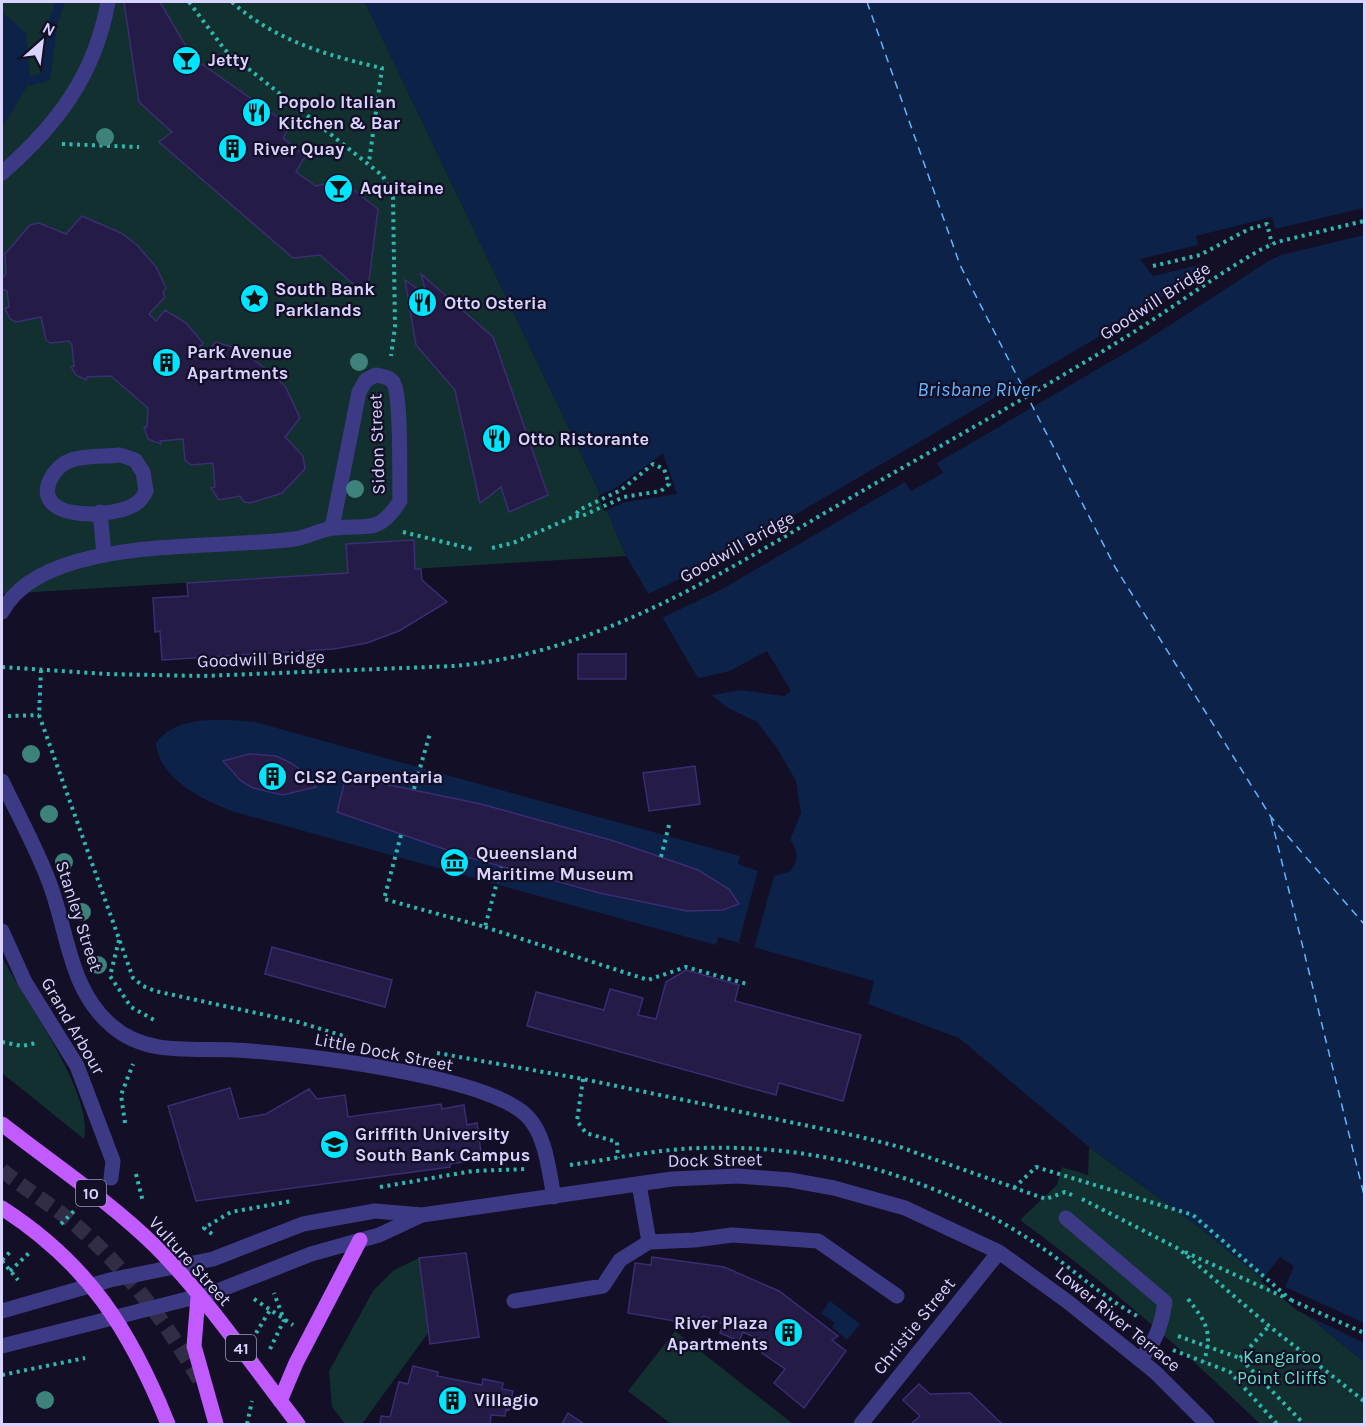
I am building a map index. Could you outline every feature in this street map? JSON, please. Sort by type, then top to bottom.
[{"type":"main road","name":"Vulture Street","points":[[2,1124],[132,1226],[174,1268],[242,1350],[298,1425]]},
{"type":"main road","points":[[2,1208],[56,1247],[91,1285],[115,1317],[142,1362],[168,1425]]},
{"type":"main road","points":[[280,1401],[296,1363],[360,1240]]},
{"type":"main road","points":[[198,1297],[194,1323],[195,1356],[216,1425]]},
{"type":"street","points":[[2,173],[36,143],[57,118],[80,83],[102,36],[108,2]]},
{"type":"street","name":"Sidon Street","points":[[332,528],[359,392],[366,380],[376,375],[388,378],[394,383],[397,400],[400,501],[391,514],[376,526]]},
{"type":"street","points":[[120,455],[135,460],[143,472],[146,491],[138,503],[126,509],[100,512],[75,515],[59,509],[50,500],[47,487],[54,472],[69,461],[120,455]]},
{"type":"street","points":[[100,512],[104,554]]},
{"type":"street","points":[[2,612],[23,586],[37,575],[104,554],[296,539],[332,528],[376,526]]},
{"type":"street","name":"Stanley Street","points":[[2,781],[49,880],[82,986],[95,1008],[112,1027],[142,1044]]},
{"type":"street","name":"Grand Arbour","points":[[2,931],[25,982],[77,1066],[113,1161],[111,1178]]},
{"type":"street","name":"Little Dock Street","points":[[142,1044],[163,1048],[244,1050],[335,1061],[420,1076],[481,1092],[503,1101],[528,1117],[537,1131],[554,1197]]},
{"type":"street","name":"Dock Street","points":[[2,1311],[91,1285],[213,1259],[276,1233],[318,1221],[375,1211],[422,1215],[672,1179],[738,1176],[790,1180],[834,1188],[905,1208],[999,1252]]},
{"type":"street","points":[[639,1184],[649,1242]]},
{"type":"street","name":"Dock Street","points":[[2,1346],[198,1297],[238,1284],[311,1254],[379,1235],[422,1215]]},
{"type":"street","points":[[1066,1218],[1165,1302],[1161,1329],[1155,1342],[1140,1360]]},
{"type":"street","points":[[514,1301],[603,1286],[620,1260],[649,1242],[695,1240],[732,1235],[818,1241],[897,1296]]},
{"type":"street","name":"Lower River Terrace","points":[[999,1252],[1068,1302],[1172,1386],[1207,1425]]},
{"type":"street","name":"Christie Street","points":[[861,1425],[999,1252]]},
{"type":"path","points":[[189,2],[225,50],[369,162],[383,176],[393,198],[395,327],[388,378]]},
{"type":"path","points":[[232,2],[278,35],[325,53],[382,68],[369,162]]},
{"type":"path","points":[[36,143],[139,147]]},
{"type":"path","name":"Goodwill Bridge","points":[[2,667],[55,672],[203,676],[454,666],[501,660],[583,636],[717,576],[1136,331],[1272,244],[1365,221]]},
{"type":"path","points":[[1153,266],[1200,255],[1249,229],[1267,224],[1272,244]]},
{"type":"path","points":[[492,548],[513,543],[624,497],[661,491],[669,484],[664,469],[653,464],[621,490],[579,510],[575,516]]},
{"type":"path","points":[[376,526],[472,549]]},
{"type":"path","points":[[40,669],[39,715],[133,978],[143,986],[298,1022],[352,1039],[317,1036]]},
{"type":"path","points":[[8,716],[39,715]]},
{"type":"path","points":[[414,789],[430,733]]},
{"type":"path","points":[[661,857],[669,825]]},
{"type":"path","points":[[401,835],[384,899],[485,927],[648,980],[686,967],[747,984]]},
{"type":"path","points":[[485,927],[501,867]]},
{"type":"path","points":[[119,939],[110,976],[130,1007],[153,1020],[165,1023]]},
{"type":"path","points":[[2,1042],[22,1046],[59,1035]]},
{"type":"path","points":[[126,1125],[122,1089],[142,1044]]},
{"type":"path","points":[[426,1051],[583,1079],[857,1136],[900,1147],[1046,1199],[1065,1191],[1105,1209],[1179,1249],[1365,1333]]},
{"type":"path","points":[[493,1171],[548,1168],[618,1158],[617,1142],[586,1133],[577,1121],[583,1079]]},
{"type":"path","points":[[1014,1188],[1036,1167],[1192,1215],[1291,1300]]},
{"type":"path","points":[[134,1168],[143,1202]]},
{"type":"path","points":[[1179,1249],[1269,1326],[1365,1401]]},
{"type":"path","points":[[10,1252],[2,1261],[18,1280]]},
{"type":"path","points":[[10,1271],[18,1263]]},
{"type":"path","points":[[269,1351],[284,1320],[273,1290]]},
{"type":"path","points":[[254,1299],[299,1329]]},
{"type":"path","points":[[255,1335],[270,1310]]},
{"type":"path","points":[[1240,1358],[1269,1326]]},
{"type":"path","points":[[1155,1342],[1230,1372],[1277,1425]]},
{"type":"path","points":[[2,1375],[85,1358]]},
{"type":"path","points":[[247,1425],[252,1399]]},
{"type":"green space","name":"South Bank Parklands","points":[[2,2],[365,2],[598,489],[626,556],[2,594]]},
{"type":"green space","points":[[2,957],[68,1073],[84,1120],[84,1139],[2,1073]]},
{"type":"green space","name":"Kangaroo Point Cliffs","points":[[1089,1147],[1199,1227],[1364,1362],[1364,1424],[1260,1424],[1144,1318],[1020,1220],[1057,1185],[1062,1167],[1088,1175]]},
{"type":"green space","points":[[419,1258],[428,1333],[362,1424],[345,1424],[332,1407],[329,1371],[373,1291],[394,1270]]},
{"type":"green space","points":[[675,1331],[793,1424],[671,1424],[628,1391]]},
{"type":"water","name":"Brisbane River","points":[[365,2],[1364,2],[1364,1362],[1199,1227],[1089,1147],[959,1038],[868,1004],[874,981],[718,937],[716,945],[231,811],[195,794],[173,777],[165,767],[156,743],[176,727],[201,720],[255,722],[740,856],[738,864],[773,876],[789,872],[797,856],[790,840],[801,813],[796,781],[777,748],[757,722],[728,708],[705,690],[626,556],[598,489]],"holes":[[[249,754],[259,754],[287,762],[303,772],[316,787],[289,793],[277,793],[253,787],[242,781],[223,761]],[[346,776],[481,804],[614,841],[698,870],[729,889],[739,903],[709,910],[663,906],[606,895],[542,879],[420,841],[337,812]]]},
{"type":"water","points":[[2,12],[26,33],[30,81],[2,128]]},
{"type":"water","points":[[830,1301],[860,1324],[847,1340],[832,1327],[835,1323],[821,1313]]},
{"type":"pier","points":[[1364,208],[1364,235],[1281,255],[1267,262],[1144,342],[937,463],[943,473],[911,491],[905,482],[724,588],[660,619],[646,595],[711,564],[1129,319],[1204,269],[1203,264],[1153,276],[1140,259],[1198,245],[1196,236],[1272,217],[1275,229]]},
{"type":"pier","points":[[663,453],[677,494],[626,502],[604,511],[598,496],[617,487]]},
{"type":"pier","points":[[767,651],[791,691],[784,696],[741,690],[707,696],[695,679],[730,671]]},
{"type":"pier","points":[[758,870],[774,876],[754,948],[739,942]]},
{"type":"pier","points":[[1280,1257],[1294,1266],[1285,1287],[1364,1323],[1364,1343],[1298,1311],[1261,1281]]},
{"type":"building","name":"River Quay","points":[[124,2],[160,2],[192,57],[290,126],[283,138],[305,156],[296,172],[316,186],[341,180],[378,209],[367,296],[320,255],[293,258],[159,142],[172,132],[139,102]]},
{"type":"building","name":"Park Avenue Apartments","points":[[82,216],[121,233],[137,245],[156,267],[166,288],[163,292],[165,297],[149,314],[156,321],[165,310],[186,323],[203,343],[194,354],[200,359],[216,342],[232,347],[250,356],[285,386],[300,418],[285,437],[303,456],[305,469],[282,493],[250,503],[244,502],[240,496],[219,500],[211,488],[215,487],[213,463],[191,465],[185,460],[183,439],[160,441],[161,444],[148,439],[144,427],[147,427],[148,408],[111,376],[87,377],[86,380],[76,375],[71,367],[74,366],[72,345],[69,341],[50,343],[46,340],[41,317],[16,322],[10,319],[5,308],[9,307],[7,291],[2,289],[2,278],[6,274],[5,254],[30,225],[39,223],[66,234]]},
{"type":"building","name":"Otto Ristorante","points":[[421,274],[493,337],[548,495],[509,512],[501,487],[480,503],[455,390],[416,345],[405,280],[427,296]]},
{"type":"building","points":[[414,540],[415,569],[421,569],[422,580],[447,602],[399,631],[367,643],[334,649],[162,660],[160,631],[155,632],[153,598],[188,596],[187,583],[348,573],[346,544]]},
{"type":"building","points":[[578,654],[626,654],[626,679],[578,679]]},
{"type":"building","name":"CLS2 Carpentaria","points":[[249,754],[276,756],[291,763],[306,774],[316,787],[283,795],[253,788],[241,781],[223,761]]},
{"type":"building","points":[[695,766],[700,804],[649,811],[643,773]]},
{"type":"building","points":[[346,776],[481,804],[614,841],[698,870],[729,889],[739,904],[723,910],[687,911],[599,893],[467,857],[337,812]]},
{"type":"building","points":[[272,947],[392,980],[385,1007],[265,974]]},
{"type":"building","points":[[686,970],[739,985],[735,1001],[861,1035],[843,1101],[779,1083],[776,1095],[527,1026],[536,992],[604,1010],[610,989],[643,998],[638,1015],[656,1019],[666,982]]},
{"type":"building","name":"Griffith University South Bank Campus","points":[[230,1088],[239,1119],[266,1114],[309,1089],[317,1099],[345,1095],[348,1117],[441,1104],[442,1109],[464,1105],[467,1125],[477,1123],[482,1159],[450,1164],[450,1167],[196,1201],[168,1106]]},
{"type":"building","points":[[466,1253],[479,1337],[430,1344],[419,1258]]},
{"type":"building","name":"River Plaza Apartments","points":[[652,1257],[724,1267],[779,1291],[838,1336],[832,1340],[846,1351],[804,1408],[774,1383],[785,1369],[762,1353],[761,1340],[743,1332],[739,1341],[720,1333],[723,1324],[704,1316],[692,1324],[628,1313],[635,1263],[651,1265]]},
{"type":"building","name":"Villagio","points":[[413,1366],[438,1372],[437,1376],[482,1385],[483,1379],[503,1383],[502,1389],[513,1391],[509,1410],[506,1409],[505,1416],[491,1415],[490,1424],[380,1424],[381,1416],[390,1417],[399,1382],[408,1384]]},
{"type":"building","points":[[919,1384],[930,1394],[970,1393],[1002,1424],[911,1424],[920,1416],[903,1400]]},
{"type":"building","points":[[568,1413],[584,1424],[562,1424]]},
{"type":"waterway","points":[[30,81],[46,77],[53,23],[60,2]]},
{"type":"ferry route","points":[[867,2],[960,265],[1115,567],[1271,817],[1364,924]]},
{"type":"ferry route","points":[[1271,818],[1364,1195]]},
{"type":"tunnel","points":[[2,1170],[69,1219],[114,1262],[162,1321],[202,1385]]},
{"type":"place","name":"Jetty","points":[[187,60]]},
{"type":"place","name":"Popolo Italian Kitchen & Bar","points":[[257,112]]},
{"type":"place","name":"River Quay","points":[[232,149]]},
{"type":"place","name":"Aquitaine","points":[[339,188]]},
{"type":"place","name":"South Bank Parklands","points":[[254,299]]},
{"type":"place","name":"Otto Osteria","points":[[423,303]]},
{"type":"place","name":"Park Avenue Apartments","points":[[166,362]]},
{"type":"place","name":"Otto Ristorante","points":[[497,439]]},
{"type":"place","name":"CLS2 Carpentaria","points":[[273,777]]},
{"type":"place","name":"Queensland Maritime Museum","points":[[455,863]]},
{"type":"place","name":"Griffith University South Bank Campus","points":[[334,1144]]},
{"type":"place","name":"River Plaza Apartments","points":[[789,1333]]},
{"type":"place","name":"Villagio","points":[[453,1400]]}]
